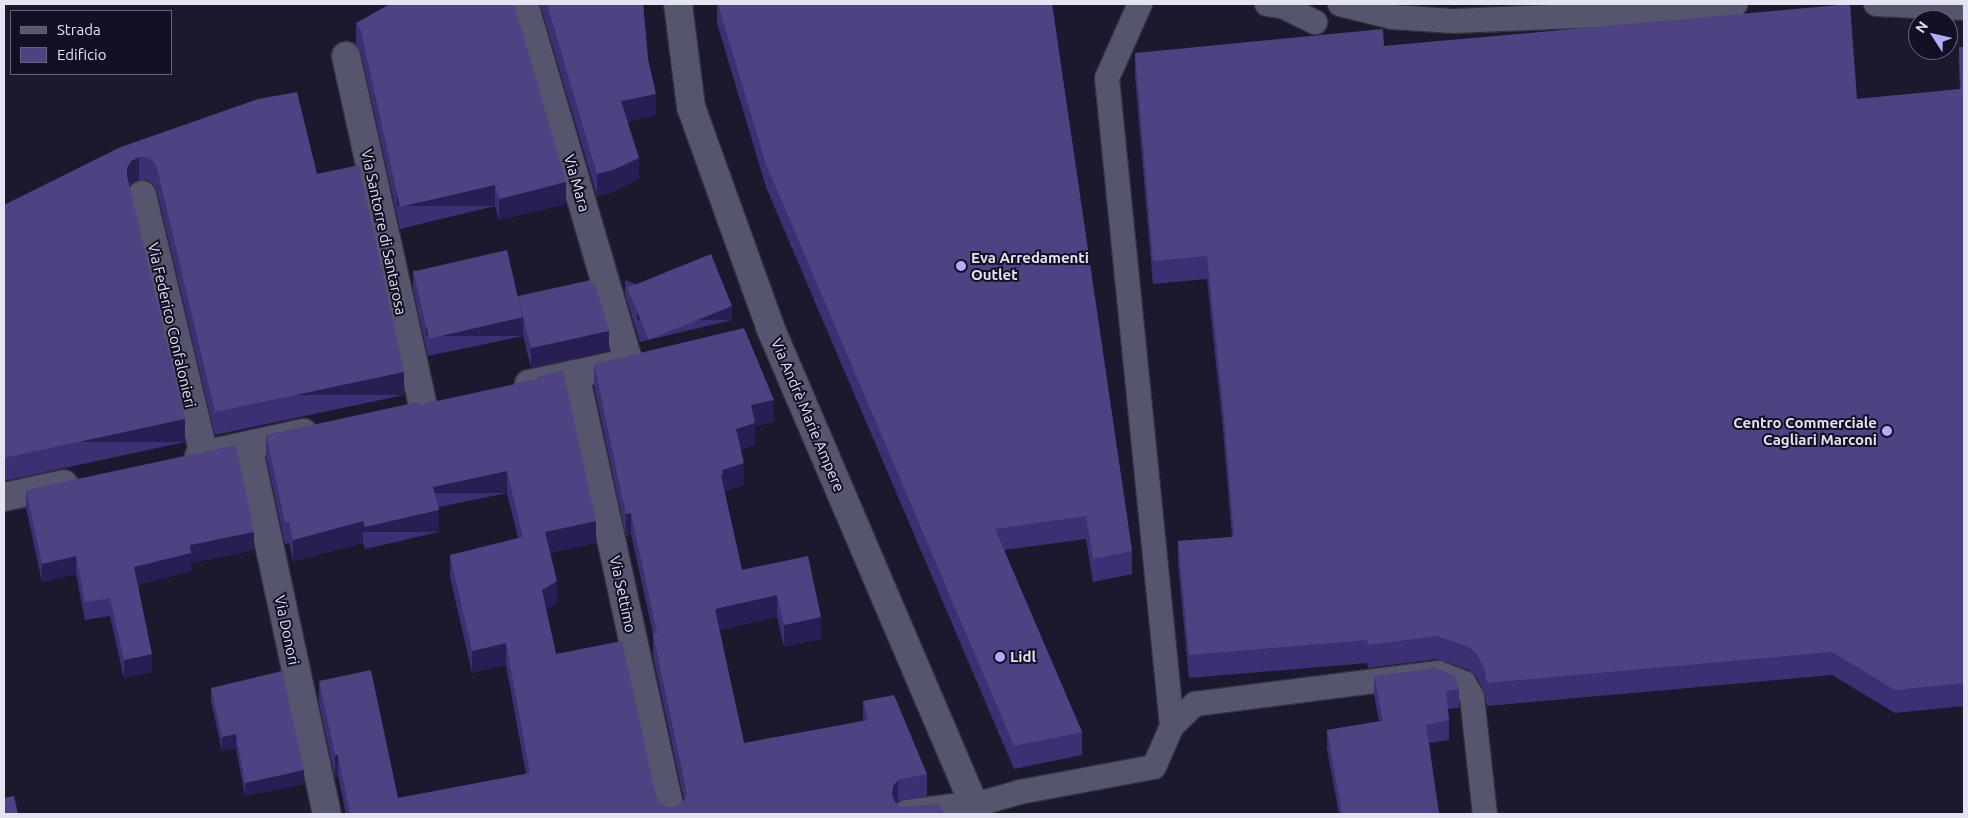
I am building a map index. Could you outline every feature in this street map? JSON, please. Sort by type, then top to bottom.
[{"type":"street","name":"Via Mara","points":[[524,4],[629,362]]},
{"type":"street","name":"Via Andrè Marie Ampere","points":[[678,4],[691,107],[770,327],[977,810]]},
{"type":"street","name":"Via Santorre di Santarosa","points":[[346,56],[423,407]]},
{"type":"street","name":"Via Federico Confalonieri","points":[[142,195],[204,455]]},
{"type":"street","points":[[742,334],[770,327]]},
{"type":"street","points":[[508,389],[658,355]]},
{"type":"street","name":"Via Settimo","points":[[575,374],[670,814]]},
{"type":"street","points":[[395,413],[451,401]]},
{"type":"street","points":[[175,461],[330,427]]},
{"type":"street","name":"Via Donori","points":[[248,446],[327,814]]},
{"type":"street","points":[[4,496],[89,479]]},
{"type":"street","points":[[907,814],[977,810]]},
{"type":"lane","points":[[1140,4],[1107,78],[1172,726]]},
{"type":"lane","points":[[1267,4],[1282,6],[1315,22]]},
{"type":"lane","points":[[1340,4],[1392,17],[1453,21],[1602,14],[1736,4]]},
{"type":"lane","points":[[1876,4],[1964,8]]},
{"type":"lane","points":[[977,810],[1020,792],[1154,767],[1172,726],[1195,704],[1438,673],[1464,683],[1472,697],[1485,814]]},
{"type":"building","points":[[390,4],[514,4],[566,182],[499,199],[495,185],[400,207],[361,31],[356,23]]},
{"type":"building","points":[[547,4],[643,4],[648,59],[656,94],[621,101],[639,158],[613,170],[597,174]]},
{"type":"building","points":[[718,4],[1052,4],[1132,551],[1093,559],[1086,516],[995,529],[1082,732],[1014,746],[766,164]]},
{"type":"building","points":[[1850,4],[1857,99],[1961,89],[1959,47],[1964,47],[1964,683],[1895,690],[1832,652],[1487,683],[1484,668],[1476,653],[1469,647],[1437,636],[1368,645],[1367,640],[1189,655],[1178,541],[1234,537],[1223,406],[1207,256],[1153,261],[1135,53],[1383,29],[1384,46]]},
{"type":"building","points":[[297,92],[317,174],[359,165],[404,372],[215,412],[157,168],[153,161],[147,157],[139,157],[131,161],[127,168],[127,176],[185,419],[4,458],[4,205],[121,147],[258,99]]},
{"type":"building","points":[[507,250],[523,317],[429,339],[413,272]]},
{"type":"building","points":[[711,254],[732,306],[649,340],[628,288]]},
{"type":"building","points":[[591,280],[592,285],[595,284],[609,331],[531,348],[518,296]]},
{"type":"building","points":[[744,328],[774,400],[751,405],[755,423],[736,429],[744,463],[722,470],[723,474],[721,475],[742,570],[808,556],[821,617],[784,625],[777,595],[715,609],[744,743],[868,720],[863,701],[894,695],[927,774],[898,780],[893,786],[892,795],[895,802],[902,807],[940,804],[944,814],[350,814],[338,755],[335,755],[319,681],[371,670],[398,798],[530,773],[506,643],[472,651],[450,555],[523,537],[507,471],[433,487],[439,510],[365,527],[363,521],[293,540],[289,522],[285,522],[266,435],[418,402],[419,405],[539,379],[538,376],[563,371],[596,521],[545,532],[557,581],[542,590],[556,654],[622,641],[656,796],[659,802],[666,807],[675,807],[682,803],[686,797],[686,789],[653,634],[657,633],[631,513],[626,514],[594,364]]},
{"type":"building","points":[[236,445],[254,532],[190,545],[191,553],[134,567],[152,654],[124,660],[110,598],[85,602],[76,556],[42,564],[26,490]]},
{"type":"building","points":[[1436,668],[1454,675],[1459,689],[1446,691],[1449,720],[1426,725],[1439,814],[1342,814],[1327,730],[1383,721],[1374,676]]},
{"type":"building","points":[[282,671],[304,770],[245,783],[236,734],[222,737],[211,688]]},
{"type":"building","points":[[14,796],[18,814],[4,814],[4,798]]},
{"type":"place","name":"Eva Arredamenti Outlet","points":[[961,266]]},
{"type":"place","name":"Centro Commerciale Cagliari Marconi","points":[[1887,431]]},
{"type":"place","name":"Lidl","points":[[1000,657]]}]
